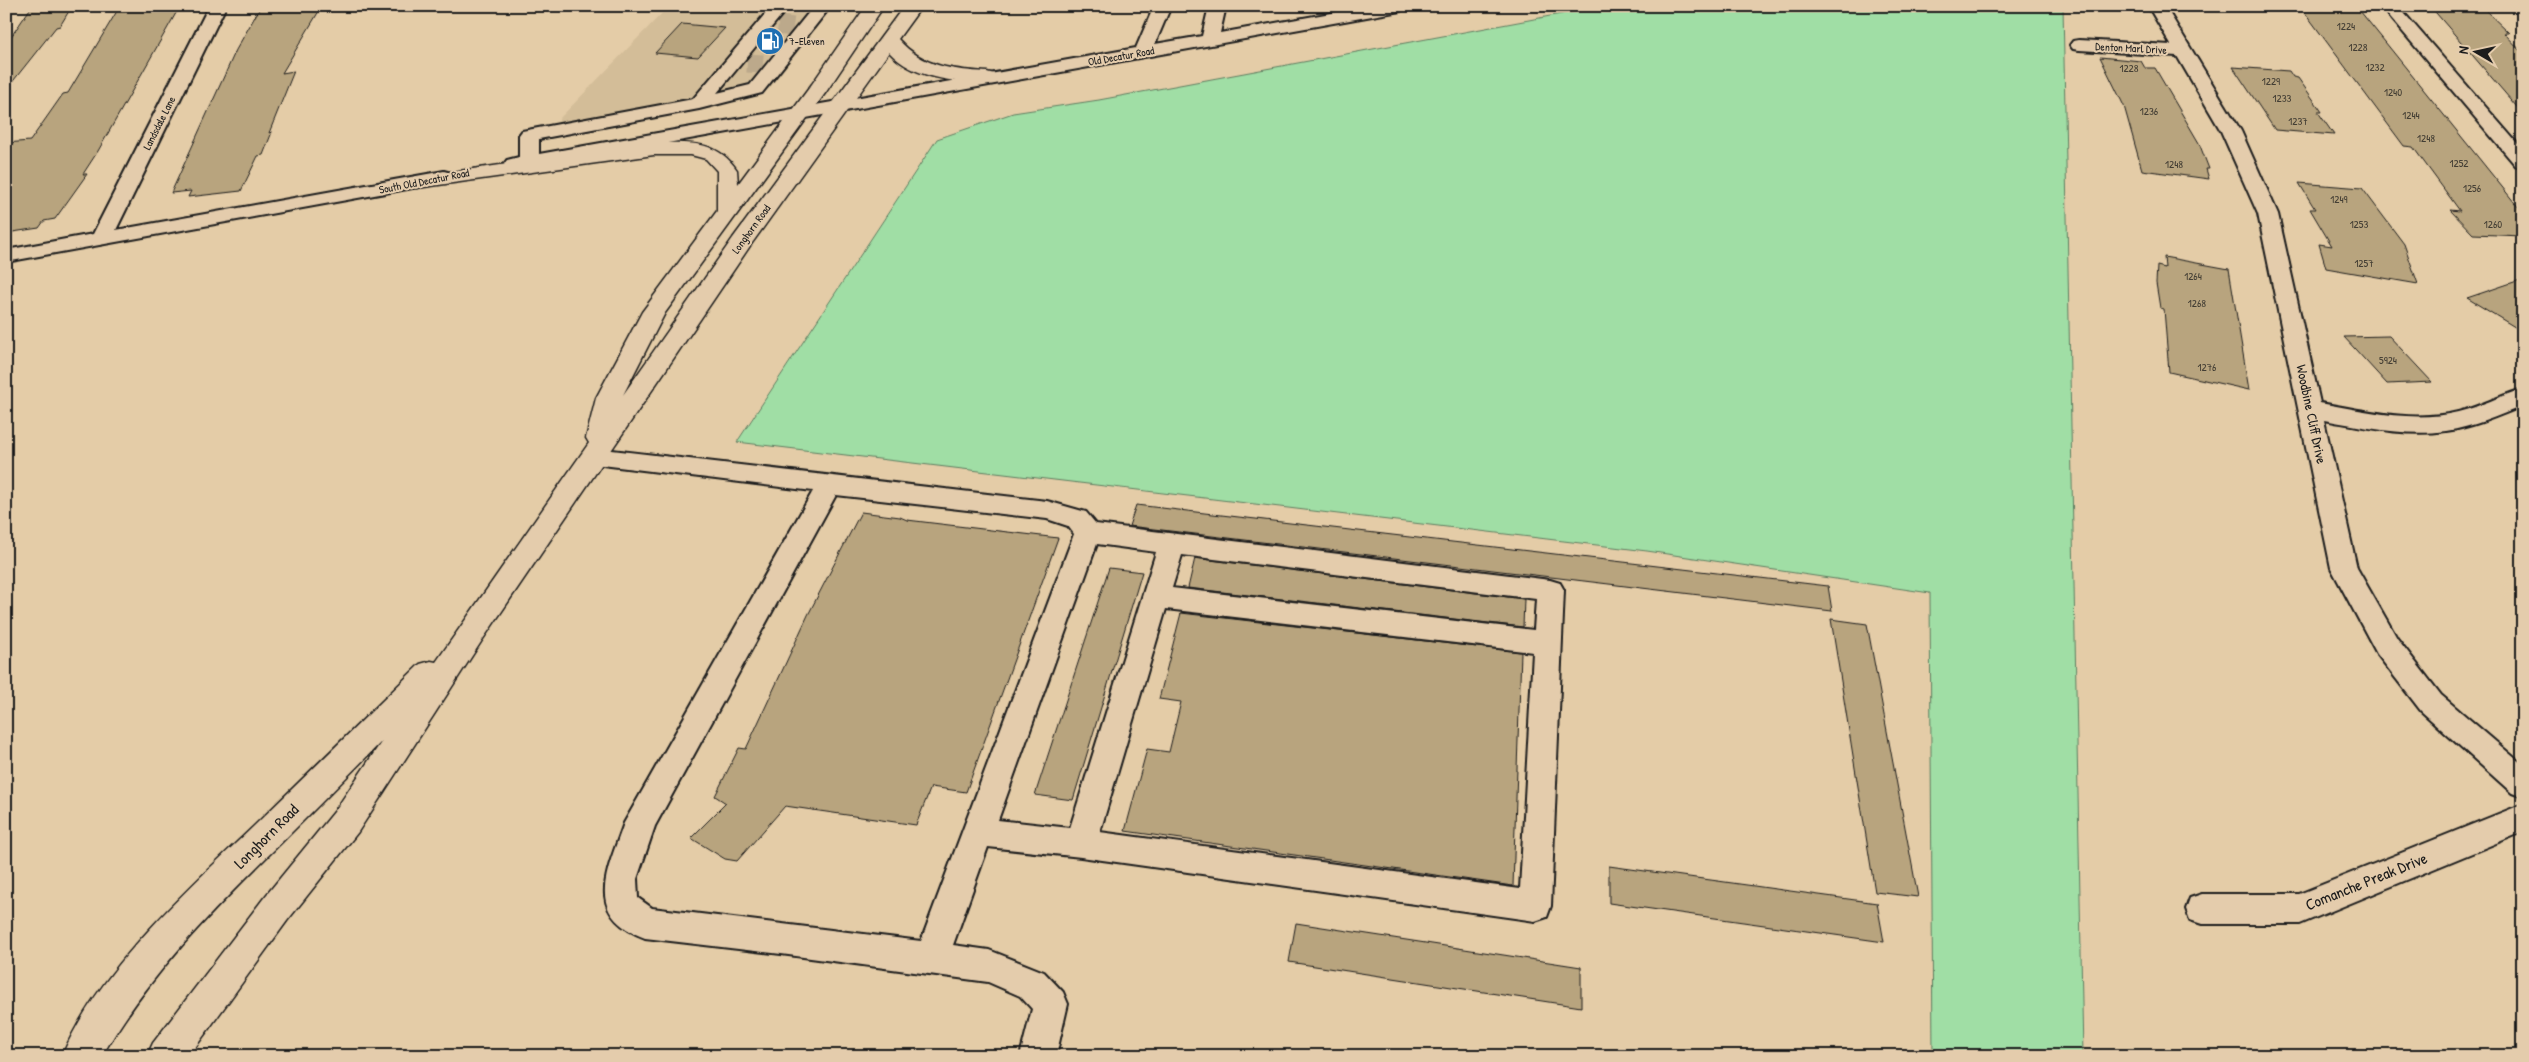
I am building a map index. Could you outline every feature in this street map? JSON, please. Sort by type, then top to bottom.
[{"type":"main road","name":"Longhorn Road","points":[[595,457],[610,398],[654,312],[727,210],[801,112],[875,6]]},
{"type":"main road","name":"Longhorn Road","points":[[166,1056],[275,910],[346,822],[471,634],[741,243],[913,6]]},
{"type":"main road","points":[[889,40],[900,55],[921,68],[949,75],[987,78]]},
{"type":"main road","points":[[417,182],[654,149],[677,148],[713,155],[726,170],[727,210]]},
{"type":"main road","name":"Longhorn Road","points":[[81,1056],[90,1038],[153,952],[226,874],[471,634]]},
{"type":"street","name":"Landsdale Lane","points":[[101,239],[218,6]]},
{"type":"street","points":[[1143,52],[1163,6]]},
{"type":"street","name":"Old Decatur Road","points":[[842,105],[1400,6]]},
{"type":"street","name":"Woodbine Cliff Drive","points":[[2156,6],[2231,131],[2268,214],[2344,568],[2387,646],[2431,703],[2523,784]]},
{"type":"street","points":[[2389,6],[2523,162]]},
{"type":"street","points":[[1209,41],[1215,14]]},
{"type":"street","points":[[529,162],[529,135],[699,103],[756,89],[773,42]]},
{"type":"street","points":[[699,103],[773,42]]},
{"type":"street","name":"Denton Marl Drive","points":[[2079,45],[2184,51]]},
{"type":"street","name":"South Old Decatur Road","points":[[6,256],[842,105]]},
{"type":"street","points":[[2311,409],[2381,421],[2435,424],[2479,414],[2523,397]]},
{"type":"street","points":[[595,457],[1047,510],[1077,519],[1088,533],[1550,590],[1536,906],[1081,843],[978,832]]},
{"type":"street","points":[[829,485],[640,823],[621,879],[622,904],[645,924],[781,938],[989,966],[1032,984],[1051,1004],[1038,1056]]},
{"type":"street","points":[[931,958],[1088,533]]},
{"type":"street","points":[[1081,843],[1172,544]]},
{"type":"street","points":[[1156,597],[1548,643]]},
{"type":"street","name":"Comanche Preak Drive","points":[[2202,908],[2300,908],[2523,818]]},
{"type":"shaded area","points":[[669,6],[833,6],[769,89],[556,134],[559,119]]},
{"type":"green space","points":[[1604,6],[2063,6],[2083,1056],[1933,1056],[1930,593],[1647,551],[737,442],[937,139],[1013,113],[1099,100]]},
{"type":"building","points":[[32,6],[72,6],[60,26],[56,27],[6,90],[6,44]]},
{"type":"building","points":[[120,6],[180,6],[83,174],[87,174],[55,219],[44,221],[39,228],[6,233],[6,143],[30,141],[63,94],[68,93]]},
{"type":"building","points":[[261,6],[322,6],[282,73],[294,71],[269,133],[272,132],[263,155],[258,156],[241,191],[188,197],[191,191],[171,193],[236,50]]},
{"type":"building","points":[[2300,6],[2356,6],[2523,213],[2523,236],[2473,234],[2450,210],[2460,211],[2413,147],[2404,146]]},
{"type":"building","points":[[2430,6],[2483,8],[2509,33],[2504,33],[2523,53],[2523,114]]},
{"type":"building","points":[[682,24],[725,28],[698,57],[655,53]]},
{"type":"building","points":[[2100,57],[2141,61],[2145,68],[2155,68],[2199,143],[2209,169],[2206,169],[2209,179],[2142,170],[2124,106]]},
{"type":"building","points":[[2233,67],[2289,71],[2293,77],[2298,78],[2320,109],[2322,112],[2318,112],[2334,135],[2275,130]]},
{"type":"building","points":[[2299,183],[2362,188],[2404,244],[2418,284],[2326,268],[2319,244],[2332,246],[2310,209],[2315,209]]},
{"type":"building","points":[[2164,257],[2229,269],[2249,390],[2169,372],[2164,309],[2160,308],[2156,283],[2157,266],[2165,268]]},
{"type":"building","points":[[2523,279],[2523,332],[2467,298]]},
{"type":"building","points":[[2389,336],[2432,382],[2387,384],[2344,337]]},
{"type":"building","points":[[1136,505],[1828,586],[1832,611],[1129,526]]},
{"type":"building","points":[[861,512],[900,517],[907,520],[1058,538],[966,792],[931,787],[916,825],[785,806],[737,861],[725,859],[691,838],[726,803],[715,796],[739,748],[746,749],[808,615]]},
{"type":"building","points":[[1195,558],[1524,599],[1523,627],[1188,588]]},
{"type":"building","points":[[1109,568],[1142,572],[1073,800],[1035,795]]},
{"type":"building","points":[[1181,613],[1521,652],[1513,886],[1125,831],[1147,749],[1169,752],[1181,702],[1159,699]]},
{"type":"building","points":[[1831,619],[1867,624],[1918,897],[1875,892]]},
{"type":"building","points":[[1609,866],[1877,903],[1884,942],[1609,903]]},
{"type":"building","points":[[1296,923],[1581,967],[1581,1007],[1289,962]]},
{"type":"tunnel","points":[[778,25],[793,27]]},
{"type":"tunnel","points":[[763,43],[779,45]]},
{"type":"tunnel","points":[[747,63],[763,64]]},
{"type":"place","name":"7-Eleven","points":[[770,41]]}]
